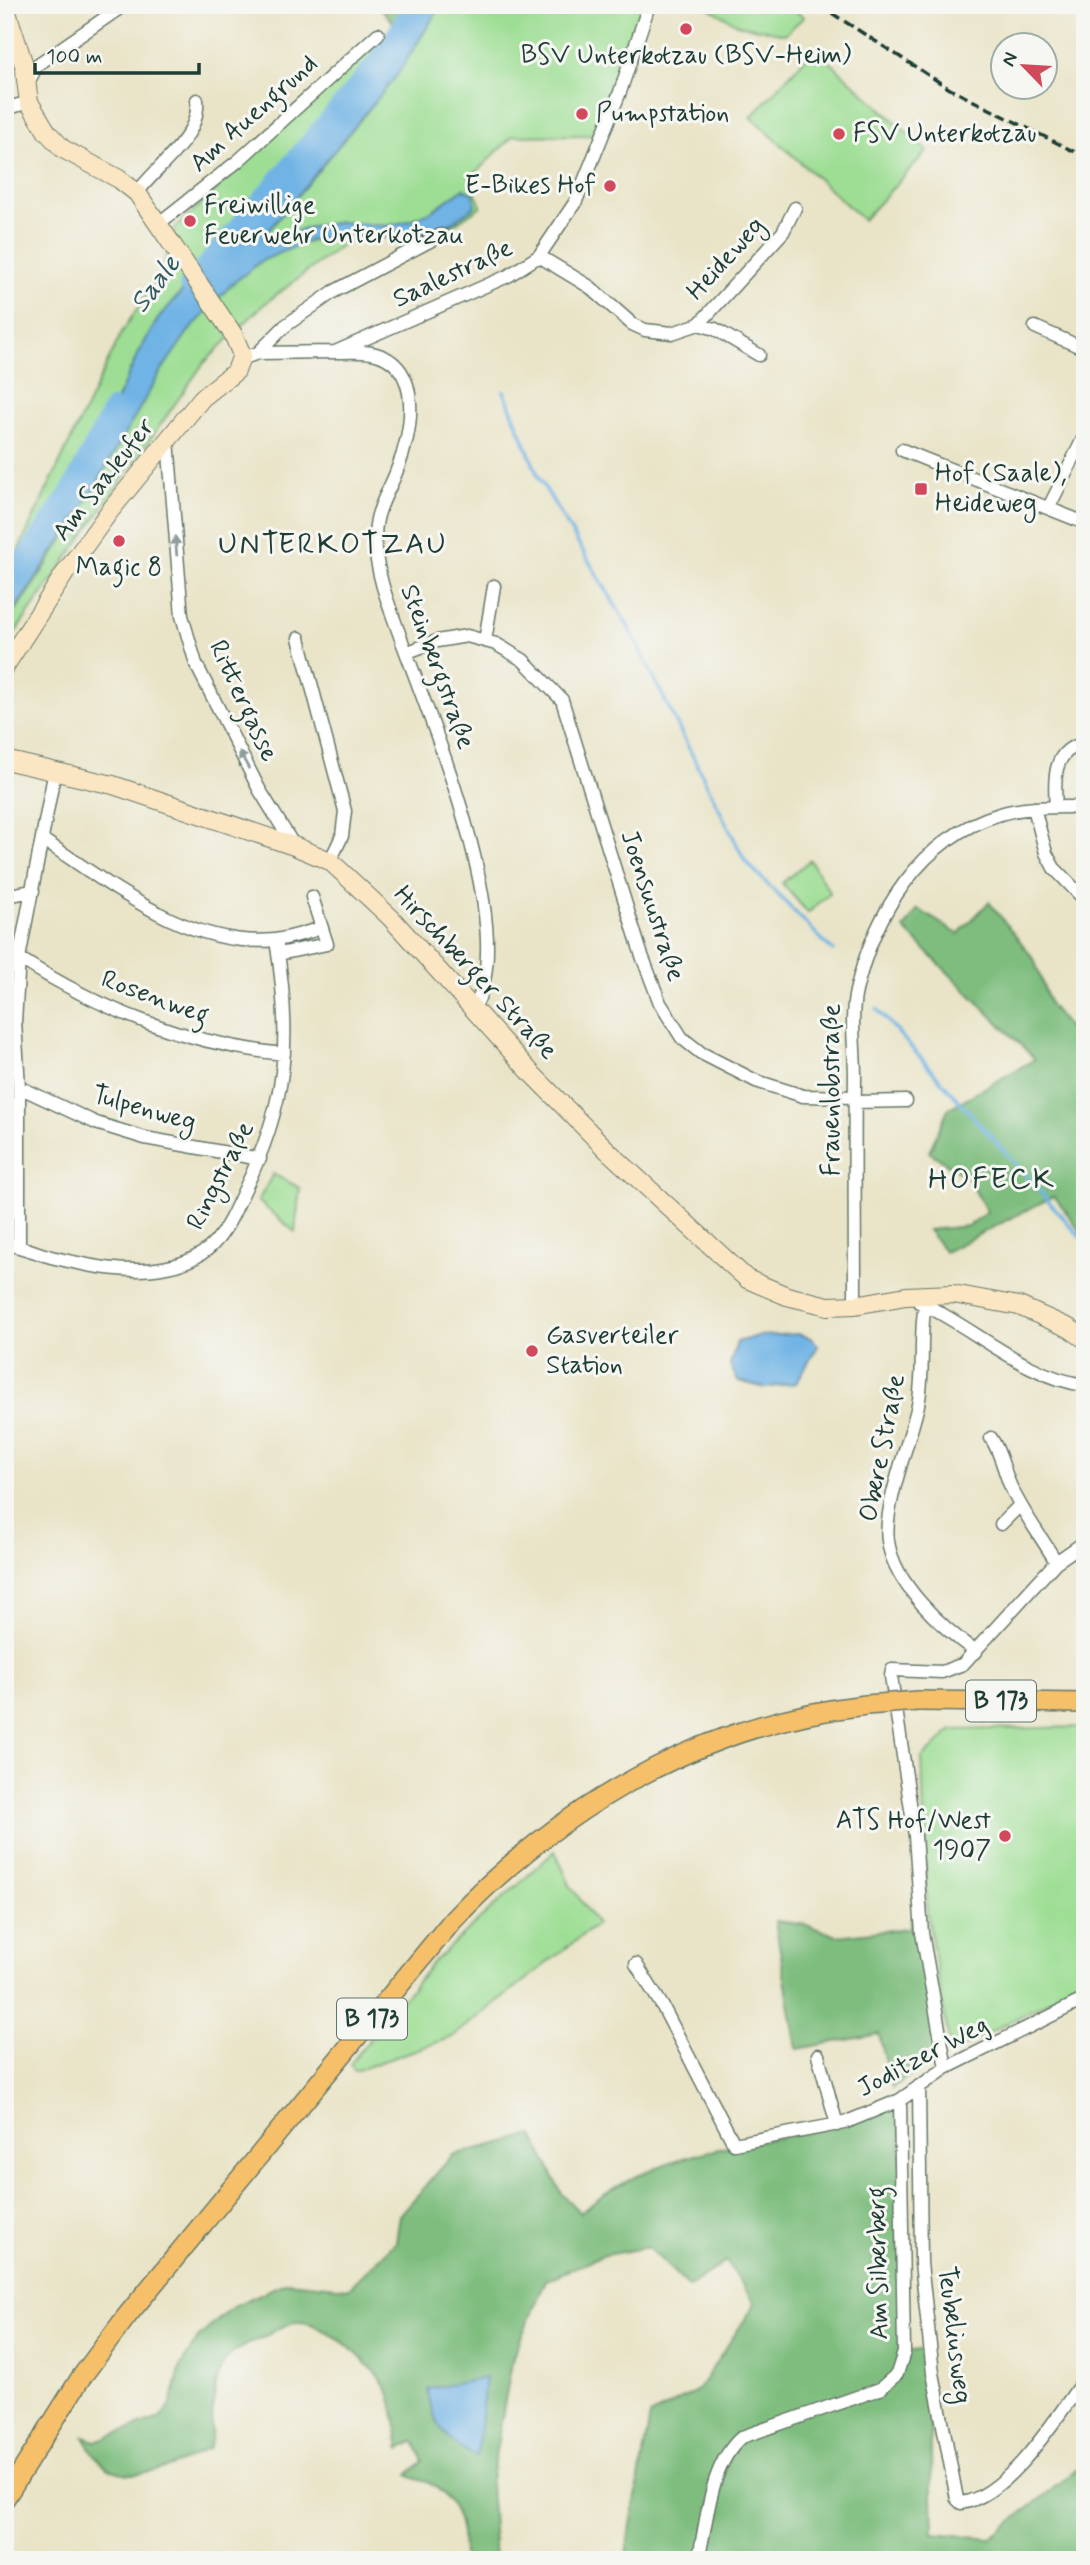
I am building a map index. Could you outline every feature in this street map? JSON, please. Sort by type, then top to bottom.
[{"type":"main road","points":[[5,6],[21,54],[28,95],[47,132],[63,149],[119,178],[137,192],[242,350],[250,356]]},
{"type":"main road","name":"Am Saaleufer","points":[[5,666],[72,563],[168,440],[202,398],[250,356]]},
{"type":"main road","name":"Hirschberger Straße","points":[[5,760],[55,769],[126,789],[292,843],[330,861],[390,917],[473,1010],[609,1152],[726,1263],[747,1279],[787,1296],[828,1306],[855,1305],[906,1296],[953,1294],[1019,1306],[1069,1328],[1085,1339]]},
{"type":"main road","name":"B 173","points":[[5,2498],[80,2379],[126,2317],[453,1920],[495,1877],[574,1813],[616,1787],[716,1741],[767,1724],[836,1708],[918,1701],[1085,1703]]},
{"type":"street","points":[[5,109],[28,95],[30,74],[47,58],[124,5]]},
{"type":"street","name":"Saalestraße","points":[[250,356],[335,352],[508,276],[539,256],[576,201],[620,92],[649,5]]},
{"type":"street","name":"Am Auengrund","points":[[162,230],[378,34]]},
{"type":"street","points":[[21,54],[31,61],[47,58]]},
{"type":"street","points":[[137,192],[185,138],[197,116],[197,100]]},
{"type":"street","name":"Heideweg","points":[[539,256],[574,276],[619,316],[645,330],[672,333],[699,324],[783,232],[795,208]]},
{"type":"street","name":"Am Saaleufer","points":[[250,356],[285,326],[333,292],[441,234]]},
{"type":"street","points":[[699,324],[715,329],[758,355]]},
{"type":"street","points":[[1035,327],[1085,349]]},
{"type":"street","name":"Steinbergstraße","points":[[335,352],[372,353],[401,368],[412,405],[397,471],[383,496],[376,522],[375,551],[383,587],[443,747],[466,825],[487,930],[484,986],[473,1010]]},
{"type":"street","points":[[1049,508],[1085,435]]},
{"type":"street","name":"Rittergasse","points":[[168,440],[182,616],[196,664],[259,789],[292,843]]},
{"type":"street","points":[[902,450],[1085,523]]},
{"type":"street","points":[[485,641],[494,586]]},
{"type":"street","name":"Joensuustraße","points":[[408,652],[437,641],[467,636],[485,641],[523,660],[562,700],[641,953],[660,1003],[682,1038],[729,1070],[803,1096],[906,1101]]},
{"type":"street","points":[[299,638],[345,811],[342,836],[330,861]]},
{"type":"street","points":[[1056,807],[1054,782],[1062,755],[1074,745],[1085,744]]},
{"type":"street","points":[[12,1245],[12,1109],[19,1087],[15,1021],[19,958],[55,769]]},
{"type":"street","name":"Frauenlobstraße","points":[[855,1305],[855,993],[887,908],[907,878],[934,848],[964,829],[1000,814],[1034,808],[1085,807]]},
{"type":"street","points":[[1034,808],[1046,853],[1054,868],[1085,900]]},
{"type":"street","points":[[43,840],[159,914],[225,936],[276,940],[322,928]]},
{"type":"street","points":[[5,895],[33,891]]},
{"type":"street","points":[[279,954],[327,944],[312,897]]},
{"type":"street","name":"Ringstraße","points":[[12,1245],[90,1265],[133,1270],[165,1268],[195,1260],[221,1236],[260,1159],[274,1123],[284,1054],[276,940]]},
{"type":"street","name":"Rosenweg","points":[[19,958],[88,999],[165,1030],[201,1042],[284,1054]]},
{"type":"street","name":"Tulpenweg","points":[[19,1087],[96,1123],[145,1138],[260,1159]]},
{"type":"street","points":[[906,1296],[947,1314],[1005,1353],[1066,1381],[1085,1385]]},
{"type":"street","name":"Obere Straße","points":[[925,1304],[920,1335],[923,1354],[918,1404],[891,1510],[888,1541],[915,1598],[941,1627],[976,1652]]},
{"type":"street","points":[[991,1438],[1000,1451],[1004,1469],[1020,1506],[1056,1562]]},
{"type":"street","points":[[1001,1524],[1020,1506]]},
{"type":"street","points":[[946,2068],[919,1912],[912,1806],[897,1734],[892,1670],[952,1669],[976,1652],[1023,1595],[1056,1562],[1085,1542]]},
{"type":"street","name":"Joditzer Weg","points":[[636,1964],[663,2007],[734,2144],[838,2125],[900,2100],[946,2068],[1085,1999]]},
{"type":"street","points":[[818,2055],[838,2125]]},
{"type":"street","name":"Teubeliusweg","points":[[919,2086],[921,2263],[933,2373],[957,2499],[961,2503],[987,2493],[1023,2460],[1085,2378]]},
{"type":"street","name":"Am Silberberg","points":[[698,2560],[720,2465],[728,2448],[742,2437],[880,2389],[897,2374],[904,2352],[900,2100]]},
{"type":"green space","points":[[378,5],[409,5],[396,26]]},
{"type":"green space","points":[[409,5],[418,5],[375,69],[158,319],[139,352],[74,491],[5,599],[5,571],[17,553],[122,332],[161,273],[176,227],[294,116],[396,26]]},
{"type":"green space","points":[[441,5],[643,5],[592,135],[513,136],[470,178],[481,206],[453,225],[431,234],[407,240],[377,237],[345,243],[263,305],[203,364],[5,647],[5,626],[77,517],[169,358],[221,294],[251,268],[285,249],[307,242],[348,236],[410,234],[452,223],[463,189],[430,212],[409,221],[387,226],[340,222],[311,227],[268,241],[263,237],[398,74]]},
{"type":"green space","points":[[704,5],[785,5],[804,17],[785,34],[739,25]]},
{"type":"green space","name":"FSV Unterkotzau","points":[[815,48],[927,151],[863,220],[751,117]]},
{"type":"green space","points":[[810,860],[830,893],[808,913],[782,883]]},
{"type":"green space","points":[[989,902],[1034,959],[1050,1005],[1085,1048],[1085,1237],[1054,1196],[945,1252],[928,1230],[968,1226],[987,1212],[968,1178],[929,1152],[948,1109],[1035,1059],[904,929],[918,909],[958,934]]},
{"type":"green space","points":[[273,1174],[300,1188],[295,1232],[258,1201]]},
{"type":"green space","name":"ATS Hof/West 1907","points":[[1085,1727],[1085,1982],[951,2053],[927,1913],[922,1758],[952,1730]]},
{"type":"green space","points":[[555,1851],[570,1885],[597,1924],[452,2037],[355,2071],[350,2064],[433,1962]]},
{"type":"green space","points":[[912,1917],[940,2054],[892,2088],[879,2034],[797,2049],[775,1921],[807,1925],[837,1936],[909,1928]]},
{"type":"green space","points":[[900,2100],[905,2352],[925,2349],[930,2415],[933,2533],[991,2538],[1079,2468],[1085,2472],[1085,2560],[625,2560],[650,2416],[698,2390],[755,2304],[726,2261],[689,2287],[648,2247],[601,2256],[546,2280],[513,2356],[490,2484],[495,2560],[463,2560],[460,2527],[452,2506],[438,2489],[408,2475],[423,2461],[415,2441],[400,2449],[394,2409],[385,2386],[351,2349],[323,2329],[309,2324],[294,2322],[285,2325],[242,2347],[227,2358],[217,2382],[210,2447],[198,2454],[154,2471],[124,2473],[111,2469],[99,2460],[84,2437],[96,2441],[160,2418],[171,2404],[181,2366],[198,2338],[235,2305],[287,2282],[349,2288],[396,2242],[400,2215],[453,2155],[533,2135],[562,2194],[580,2213],[610,2191],[671,2162],[733,2146],[835,2126]]},
{"type":"water","points":[[418,5],[441,5],[398,74],[263,237],[268,241],[311,227],[340,222],[387,226],[409,221],[430,212],[463,189],[474,194],[475,206],[452,223],[430,232],[406,237],[343,235],[311,240],[261,261],[231,285],[188,332],[161,371],[86,502],[5,625],[5,599],[74,491],[139,352],[158,319],[375,69]]},
{"type":"water","points":[[798,1334],[811,1338],[818,1346],[796,1383],[765,1388],[738,1381],[730,1365],[737,1342],[758,1336]]},
{"type":"water","points":[[485,2378],[477,2456],[457,2446],[442,2430],[432,2411],[428,2389]]},
{"type":"waterway","name":"Saale","points":[[189,285],[382,56],[415,5]]},
{"type":"waterway","points":[[504,391],[539,478],[629,628],[745,861],[833,951]]},
{"type":"waterway","name":"Saale","points":[[5,588],[71,490],[113,408]]},
{"type":"waterway","points":[[877,1009],[1085,1242]]},
{"type":"railway","points":[[819,5],[950,89],[1085,157]]},
{"type":"place","name":"BSV Unterkotzau (BSV-Heim)","points":[[686,29]]},
{"type":"place","name":"Pumpstation","points":[[582,114]]},
{"type":"place","name":"FSV Unterkotzau","points":[[839,134]]},
{"type":"place","name":"E-Bikes Hof","points":[[610,186]]},
{"type":"place","name":"Freiwillige Feuerwehr Unterkotzau","points":[[190,221]]},
{"type":"place","name":"Hof (Saale), Heideweg","points":[[921,489]]},
{"type":"place","name":"Magic 8","points":[[119,541]]},
{"type":"place","name":"Gasverteiler Station","points":[[532,1351]]},
{"type":"place","name":"ATS Hof/West 1907","points":[[1005,1836]]},
{"type":"district","name":"UNTERKOTZAU","points":[[333,544]]},
{"type":"district","name":"HOFECK","points":[[992,1179]]}]
